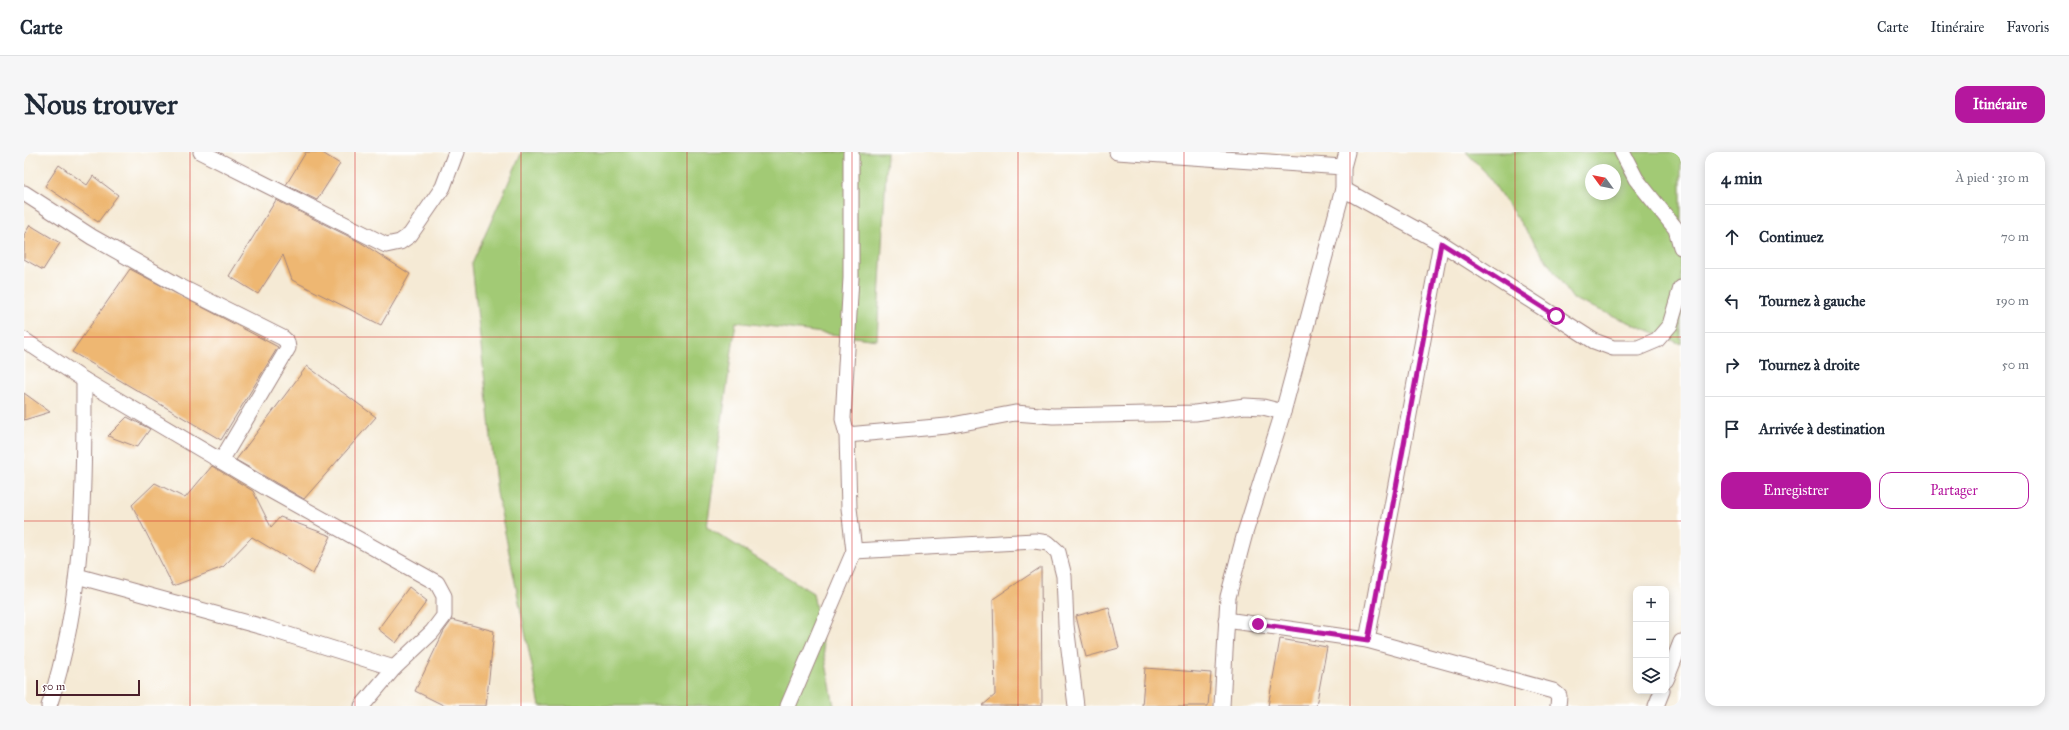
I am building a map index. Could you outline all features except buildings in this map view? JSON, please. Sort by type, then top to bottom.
[{"type":"street","points":[[201,152],[386,245],[400,242],[410,235],[443,187],[456,152]]},
{"type":"street","points":[[788,706],[854,551],[849,508],[847,435],[843,419],[851,278],[851,152]]},
{"type":"street","points":[[1117,152],[1343,168]]},
{"type":"street","points":[[1222,706],[1228,597],[1244,532],[1283,412],[1343,190],[1343,168],[1347,152]]},
{"type":"street","points":[[1622,152],[1636,179],[1676,229],[1681,247]]},
{"type":"street","points":[[1343,190],[1441,243],[1594,341],[1613,348],[1638,348],[1657,340],[1670,325],[1681,288]]},
{"type":"street","points":[[24,194],[92,237],[180,287],[283,338],[287,342],[288,348],[221,461]]},
{"type":"street","points":[[1368,640],[1441,243]]},
{"type":"street","points":[[24,340],[84,380],[221,461],[437,583],[444,596],[444,616],[432,632],[394,668],[362,706]]},
{"type":"street","points":[[48,706],[60,672],[77,576],[84,489],[84,380]]},
{"type":"street","points":[[847,435],[947,426],[1015,413],[1053,416],[1195,412],[1245,406],[1263,407],[1283,412]]},
{"type":"street","points":[[854,551],[1035,541],[1048,543],[1058,552],[1064,576],[1066,625],[1076,706]]},
{"type":"street","points":[[77,576],[263,627],[394,668]]},
{"type":"street","points":[[1226,620],[1368,640],[1553,691],[1559,696],[1558,706]]},
{"type":"street","points":[[1669,672],[1681,642]]},
{"type":"street","points":[[1656,706],[1661,694]]},
{"type":"green space","points":[[522,152],[887,152],[877,340],[736,322],[707,527],[813,593],[834,706],[540,706],[497,493],[472,264]]},
{"type":"green space","points":[[1466,152],[1681,152],[1681,344],[1573,299],[1486,173]]},
{"type":"route","points":[[1258,624],[1368,640],[1441,243],[1556,316]]}]
